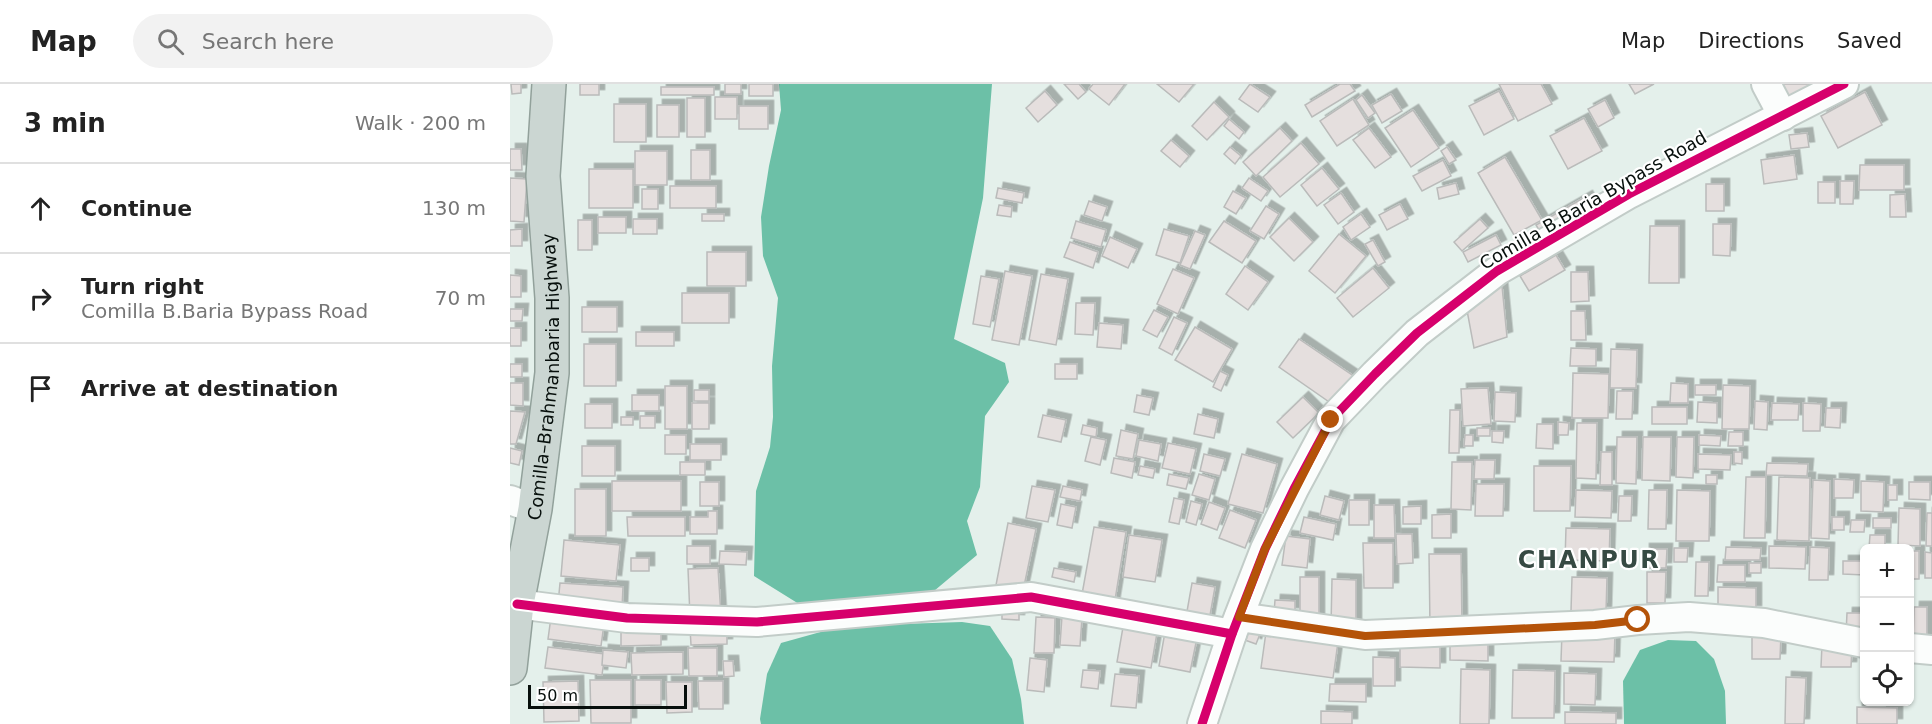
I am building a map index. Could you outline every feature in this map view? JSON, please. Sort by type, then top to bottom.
[{"type":"highway","name":"Comilla–Brahmanbaria Highway","points":[[510,668],[517,604],[523,504],[552,373],[552,298],[543,176],[549,84]]},
{"type":"street","points":[[1766,84],[1783,116]]},
{"type":"street","name":"Comilla B.Baria Bypass Road","points":[[1202,724],[1265,549],[1331,420],[1417,333],[1497,271],[1531,250],[1629,194],[1844,84]]},
{"type":"street","points":[[517,604],[627,618],[757,622],[1031,597],[1236,625],[1365,636],[1595,625],[1689,617],[1764,623],[1860,641]]},
{"type":"street","points":[[1914,648],[1932,650]]},
{"type":"shaded area","points":[[779,84],[992,84],[983,198],[954,339],[1005,363],[1009,382],[985,416],[980,487],[967,521],[977,555],[934,591],[799,604],[754,576],[756,491],[770,447],[773,417],[772,366],[778,298],[763,256],[761,217],[781,110]]},
{"type":"shaded area","points":[[962,622],[990,626],[1012,659],[1024,724],[761,724],[767,674],[781,643],[842,626]]},
{"type":"shaded area","points":[[1668,640],[1696,641],[1714,659],[1725,691],[1726,724],[1624,724],[1623,681],[1640,650]]},
{"type":"building","points":[[511,84],[521,84],[521,93],[512,94]]},
{"type":"building","points":[[580,84],[599,84],[599,95],[580,95]]},
{"type":"building","points":[[725,84],[741,84],[741,94],[725,94]]},
{"type":"building","points":[[749,84],[773,84],[773,96],[749,96]]},
{"type":"building","points":[[1064,84],[1079,84],[1086,92],[1078,99]]},
{"type":"building","points":[[1093,84],[1125,84],[1109,105],[1089,89]]},
{"type":"building","points":[[1157,84],[1194,84],[1179,102]]},
{"type":"building","points":[[1250,84],[1270,97],[1258,112],[1239,99]]},
{"type":"building","points":[[1340,84],[1350,84],[1355,91],[1312,117],[1305,105]]},
{"type":"building","points":[[1499,84],[1541,84],[1552,104],[1518,121]]},
{"type":"building","points":[[1629,84],[1654,84],[1635,94]]},
{"type":"building","points":[[1772,84],[1811,84],[1783,102]]},
{"type":"building","points":[[661,87],[714,87],[714,95],[661,95]]},
{"type":"building","points":[[1045,91],[1057,105],[1038,122],[1026,108]]},
{"type":"building","points":[[1499,91],[1514,119],[1484,135],[1469,106]]},
{"type":"building","points":[[1865,92],[1882,125],[1838,148],[1821,116]]},
{"type":"building","points":[[1391,94],[1402,111],[1382,123],[1372,105]]},
{"type":"building","points":[[1362,95],[1375,113],[1368,118],[1356,100]]},
{"type":"building","points":[[715,97],[737,97],[737,119],[715,119]]},
{"type":"building","points":[[687,98],[705,98],[705,137],[687,137]]},
{"type":"building","points":[[1353,99],[1369,125],[1337,146],[1320,121]]},
{"type":"building","points":[[1605,100],[1614,118],[1598,127],[1588,109]]},
{"type":"building","points":[[1214,102],[1229,117],[1207,140],[1192,126]]},
{"type":"building","points":[[614,104],[646,104],[646,142],[614,142]]},
{"type":"building","points":[[657,105],[679,105],[679,137],[657,137]]},
{"type":"building","points":[[739,106],[768,106],[768,129],[739,129]]},
{"type":"building","points":[[1413,110],[1439,148],[1411,167],[1385,128]]},
{"type":"building","points":[[1584,118],[1602,151],[1568,169],[1550,136]]},
{"type":"building","points":[[1229,119],[1244,132],[1239,139],[1224,126]]},
{"type":"building","points":[[1280,128],[1292,141],[1256,176],[1243,162]]},
{"type":"building","points":[[1369,128],[1391,157],[1375,168],[1353,140]]},
{"type":"building","points":[[1807,133],[1809,147],[1791,149],[1789,135]]},
{"type":"building","points":[[1171,140],[1189,156],[1180,167],[1161,151]]},
{"type":"building","points":[[1301,143],[1319,164],[1280,197],[1263,177]]},
{"type":"building","points":[[1230,147],[1241,156],[1235,164],[1224,154]]},
{"type":"building","points":[[1447,147],[1456,160],[1449,164],[1441,151]]},
{"type":"building","points":[[510,149],[521,149],[522,170],[510,170]]},
{"type":"building","points":[[691,150],[710,150],[710,180],[691,180]]},
{"type":"building","points":[[635,151],[667,151],[667,185],[635,185]]},
{"type":"building","points":[[1794,155],[1797,179],[1764,184],[1761,160]]},
{"type":"building","points":[[1505,157],[1542,220],[1514,235],[1478,173]]},
{"type":"building","points":[[1443,160],[1451,176],[1422,191],[1413,176]]},
{"type":"building","points":[[1860,165],[1904,165],[1904,190],[1859,190]]},
{"type":"building","points":[[1322,168],[1339,189],[1317,206],[1301,185]]},
{"type":"building","points":[[589,169],[633,169],[633,208],[589,208]]},
{"type":"building","points":[[510,178],[527,179],[524,222],[510,221]]},
{"type":"building","points":[[1249,178],[1268,191],[1261,201],[1242,188]]},
{"type":"building","points":[[1840,181],[1854,181],[1853,204],[1840,204]]},
{"type":"building","points":[[1818,182],[1835,182],[1835,203],[1818,203]]},
{"type":"building","points":[[1456,183],[1459,194],[1439,199],[1437,188]]},
{"type":"building","points":[[1706,184],[1724,184],[1724,211],[1706,211]]},
{"type":"building","points":[[670,186],[716,186],[716,208],[670,208]]},
{"type":"building","points":[[998,188],[1024,193],[1022,203],[996,198]]},
{"type":"building","points":[[642,189],[658,189],[658,209],[642,209]]},
{"type":"building","points":[[1233,191],[1246,198],[1236,214],[1224,207]]},
{"type":"building","points":[[1341,193],[1354,212],[1338,224],[1324,205]]},
{"type":"building","points":[[1905,194],[1906,217],[1890,217],[1890,195]]},
{"type":"building","points":[[1587,196],[1593,207],[1542,235],[1536,225]]},
{"type":"building","points":[[1089,201],[1107,207],[1102,221],[1084,215]]},
{"type":"building","points":[[1400,204],[1408,219],[1387,230],[1379,215]]},
{"type":"building","points":[[999,205],[1012,207],[1011,217],[997,215]]},
{"type":"building","points":[[1266,206],[1279,214],[1264,239],[1250,231]]},
{"type":"building","points":[[702,214],[724,214],[724,221],[702,221]]},
{"type":"building","points":[[1361,214],[1370,227],[1351,240],[1343,227]]},
{"type":"building","points":[[598,217],[626,217],[626,233],[598,233]]},
{"type":"building","points":[[1289,218],[1313,242],[1294,261],[1270,237]]},
{"type":"building","points":[[633,219],[657,219],[657,234],[633,234]]},
{"type":"building","points":[[1480,219],[1488,228],[1462,251],[1454,242]]},
{"type":"building","points":[[578,220],[592,220],[592,250],[578,250]]},
{"type":"building","points":[[1076,221],[1106,230],[1101,247],[1071,238]]},
{"type":"building","points":[[1224,221],[1256,241],[1242,263],[1209,242]]},
{"type":"building","points":[[1713,224],[1731,224],[1730,256],[1713,255]]},
{"type":"building","points":[[1650,226],[1679,226],[1679,283],[1649,283]]},
{"type":"building","points":[[522,229],[522,246],[510,246],[510,230]]},
{"type":"building","points":[[1164,229],[1189,236],[1180,263],[1156,255]]},
{"type":"building","points":[[1195,231],[1205,235],[1190,269],[1180,265]]},
{"type":"building","points":[[1339,234],[1366,256],[1335,293],[1309,271]]},
{"type":"building","points":[[1496,235],[1501,245],[1468,262],[1463,252]]},
{"type":"building","points":[[1110,237],[1137,249],[1128,268],[1102,256]]},
{"type":"building","points":[[1373,240],[1385,262],[1378,266],[1365,244]]},
{"type":"building","points":[[1070,242],[1098,252],[1093,268],[1064,257]]},
{"type":"building","points":[[707,252],[746,252],[746,286],[707,286]]},
{"type":"building","points":[[1556,255],[1565,270],[1529,291],[1520,276]]},
{"type":"building","points":[[1245,266],[1268,282],[1248,310],[1226,294]]},
{"type":"building","points":[[1373,268],[1389,288],[1353,317],[1337,298]]},
{"type":"building","points":[[1173,269],[1194,278],[1178,314],[1157,304]]},
{"type":"building","points":[[1005,271],[1032,276],[1019,345],[992,340]]},
{"type":"building","points":[[1571,272],[1588,272],[1589,301],[1571,302]]},
{"type":"building","points":[[1041,274],[1068,279],[1056,345],[1029,340]]},
{"type":"building","points":[[510,275],[521,276],[521,297],[510,297]]},
{"type":"building","points":[[981,276],[999,279],[990,327],[973,324]]},
{"type":"building","points":[[1502,286],[1507,337],[1474,348],[1466,305]]},
{"type":"building","points":[[682,293],[729,293],[729,323],[682,323]]},
{"type":"building","points":[[1076,303],[1095,303],[1093,335],[1075,334]]},
{"type":"building","points":[[582,307],[617,307],[617,332],[582,332]]},
{"type":"building","points":[[510,309],[523,309],[522,321],[510,321]]},
{"type":"building","points":[[1154,310],[1168,317],[1157,337],[1143,330]]},
{"type":"building","points":[[1571,311],[1585,311],[1586,340],[1571,340]]},
{"type":"building","points":[[1174,317],[1187,323],[1172,355],[1159,348]]},
{"type":"building","points":[[1099,323],[1123,325],[1121,349],[1097,347]]},
{"type":"building","points":[[1195,327],[1232,349],[1213,382],[1175,360]]},
{"type":"building","points":[[510,328],[521,328],[521,346],[510,346]]},
{"type":"building","points":[[636,332],[674,332],[674,346],[636,346]]},
{"type":"building","points":[[1299,339],[1355,377],[1335,406],[1279,367]]},
{"type":"building","points":[[584,344],[616,344],[616,386],[584,386]]},
{"type":"building","points":[[1571,348],[1596,349],[1596,366],[1570,366]]},
{"type":"building","points":[[1611,349],[1637,350],[1636,388],[1610,388]]},
{"type":"building","points":[[510,364],[522,364],[522,377],[510,377]]},
{"type":"building","points":[[1055,364],[1077,364],[1077,379],[1055,379]]},
{"type":"building","points":[[1220,371],[1228,375],[1221,391],[1213,387]]},
{"type":"building","points":[[1573,373],[1609,374],[1608,418],[1572,418]]},
{"type":"building","points":[[510,383],[523,383],[523,406],[510,405]]},
{"type":"building","points":[[1671,383],[1688,384],[1688,403],[1670,403]]},
{"type":"building","points":[[1695,385],[1716,385],[1716,395],[1695,395]]},
{"type":"building","points":[[1723,385],[1750,386],[1749,429],[1722,429]]},
{"type":"building","points":[[665,386],[687,386],[687,429],[665,429]]},
{"type":"building","points":[[1488,388],[1491,424],[1463,426],[1461,389]]},
{"type":"building","points":[[694,390],[709,390],[709,401],[694,401]]},
{"type":"building","points":[[1617,391],[1633,391],[1632,419],[1616,419]]},
{"type":"building","points":[[1495,392],[1516,393],[1515,422],[1494,421]]},
{"type":"building","points":[[632,395],[659,395],[659,411],[632,411]]},
{"type":"building","points":[[1137,395],[1153,398],[1149,415],[1134,412]]},
{"type":"building","points":[[1303,397],[1319,413],[1293,438],[1277,422]]},
{"type":"building","points":[[1755,401],[1768,402],[1767,430],[1754,429]]},
{"type":"building","points":[[1698,402],[1717,403],[1717,423],[1697,422]]},
{"type":"building","points":[[692,403],[709,403],[709,429],[692,429]]},
{"type":"building","points":[[1772,403],[1799,404],[1798,420],[1771,420]]},
{"type":"building","points":[[1803,403],[1821,404],[1820,431],[1803,431]]},
{"type":"building","points":[[585,404],[612,404],[612,428],[585,428]]},
{"type":"building","points":[[1652,407],[1687,407],[1687,424],[1652,424]]},
{"type":"building","points":[[1826,408],[1841,408],[1840,428],[1825,427]]},
{"type":"building","points":[[1450,410],[1460,410],[1459,453],[1449,453]]},
{"type":"building","points":[[510,411],[525,412],[516,444],[510,444]]},
{"type":"building","points":[[1198,414],[1218,419],[1214,438],[1194,434]]},
{"type":"building","points":[[1043,415],[1066,420],[1061,442],[1038,437]]},
{"type":"building","points":[[640,416],[655,416],[655,428],[640,428]]},
{"type":"building","points":[[621,417],[633,417],[633,425],[621,425]]},
{"type":"building","points":[[1558,422],[1569,423],[1568,435],[1558,435]]},
{"type":"building","points":[[1577,423],[1597,423],[1596,479],[1576,478]]},
{"type":"building","points":[[1537,424],[1553,424],[1553,449],[1536,448]]},
{"type":"building","points":[[1083,425],[1097,428],[1096,437],[1081,434]]},
{"type":"building","points":[[1477,428],[1490,428],[1490,436],[1477,436]]},
{"type":"building","points":[[1121,430],[1138,434],[1133,459],[1116,456]]},
{"type":"building","points":[[1492,431],[1504,431],[1503,443],[1492,442]]},
{"type":"building","points":[[1729,432],[1743,432],[1743,446],[1728,446]]},
{"type":"building","points":[[665,435],[686,435],[686,454],[665,454]]},
{"type":"building","points":[[1465,435],[1473,435],[1473,446],[1464,446]]},
{"type":"building","points":[[1699,435],[1721,436],[1720,446],[1699,445]]},
{"type":"building","points":[[1091,437],[1106,440],[1100,465],[1085,461]]},
{"type":"building","points":[[1617,437],[1637,437],[1636,484],[1616,483]]},
{"type":"building","points":[[1643,437],[1671,437],[1670,481],[1642,480]]},
{"type":"building","points":[[1677,437],[1694,437],[1693,478],[1676,477]]},
{"type":"building","points":[[1139,440],[1161,444],[1158,461],[1136,456]]},
{"type":"building","points":[[1168,443],[1196,449],[1190,474],[1162,468]]},
{"type":"building","points":[[690,444],[721,444],[721,460],[690,460]]},
{"type":"building","points":[[582,446],[615,446],[615,476],[582,476]]},
{"type":"building","points":[[510,448],[522,451],[519,465],[510,463]]},
{"type":"building","points":[[1601,452],[1612,452],[1612,485],[1600,485]]},
{"type":"building","points":[[1734,452],[1742,452],[1742,464],[1734,463]]},
{"type":"building","points":[[1204,454],[1225,459],[1220,476],[1200,471]]},
{"type":"building","points":[[1242,454],[1277,464],[1263,513],[1228,504]]},
{"type":"building","points":[[1698,454],[1731,455],[1730,470],[1698,469]]},
{"type":"building","points":[[1114,458],[1135,462],[1132,478],[1111,473]]},
{"type":"building","points":[[1475,460],[1495,460],[1494,479],[1474,479]]},
{"type":"building","points":[[680,462],[705,462],[705,475],[680,475]]},
{"type":"building","points":[[1452,462],[1472,462],[1471,510],[1451,509]]},
{"type":"building","points":[[1767,463],[1808,464],[1807,476],[1766,475]]},
{"type":"building","points":[[1140,466],[1155,469],[1153,478],[1138,475]]},
{"type":"building","points":[[1534,466],[1571,466],[1570,511],[1534,511]]},
{"type":"building","points":[[1169,474],[1189,478],[1186,489],[1167,485]]},
{"type":"building","points":[[1199,474],[1215,479],[1209,500],[1192,495]]},
{"type":"building","points":[[1706,475],[1717,475],[1717,484],[1706,484]]},
{"type":"building","points":[[1746,477],[1766,477],[1765,538],[1744,538]]},
{"type":"building","points":[[1779,477],[1810,478],[1809,541],[1777,540]]},
{"type":"building","points":[[1834,479],[1854,480],[1853,498],[1834,498]]},
{"type":"building","points":[[1813,480],[1830,481],[1829,539],[1811,538]]},
{"type":"building","points":[[612,481],[681,481],[681,511],[612,511]]},
{"type":"building","points":[[1861,481],[1884,482],[1883,512],[1861,511]]},
{"type":"building","points":[[700,482],[719,482],[719,506],[700,506]]},
{"type":"building","points":[[1909,482],[1930,482],[1930,500],[1909,499]]},
{"type":"building","points":[[1476,484],[1504,484],[1503,516],[1475,516]]},
{"type":"building","points":[[1888,485],[1897,485],[1897,500],[1888,500]]},
{"type":"building","points":[[1032,486],[1055,490],[1048,522],[1026,518]]},
{"type":"building","points":[[1063,486],[1082,490],[1080,501],[1060,497]]},
{"type":"building","points":[[575,489],[606,489],[606,536],[575,536]]},
{"type":"building","points":[[1576,490],[1612,491],[1611,518],[1575,517]]},
{"type":"building","points":[[1649,490],[1667,490],[1666,529],[1648,529]]},
{"type":"building","points":[[1677,490],[1710,491],[1709,541],[1676,541]]},
{"type":"building","points":[[1325,496],[1344,501],[1339,520],[1320,515]]},
{"type":"building","points":[[1619,496],[1632,496],[1631,521],[1618,521]]},
{"type":"building","points":[[1174,498],[1184,500],[1179,524],[1169,522]]},
{"type":"building","points":[[1349,500],[1369,500],[1369,525],[1349,525]]},
{"type":"building","points":[[1191,501],[1202,504],[1196,525],[1186,522]]},
{"type":"building","points":[[1209,502],[1225,508],[1217,530],[1201,524]]},
{"type":"building","points":[[1061,504],[1076,507],[1072,528],[1057,525]]},
{"type":"building","points":[[1374,505],[1394,505],[1395,538],[1374,538]]},
{"type":"building","points":[[1421,506],[1421,524],[1403,524],[1403,507]]},
{"type":"building","points":[[1899,508],[1920,509],[1920,546],[1898,544]]},
{"type":"building","points":[[1230,510],[1256,520],[1245,548],[1219,538]]},
{"type":"building","points":[[708,511],[717,511],[717,534],[690,534],[690,517],[708,517]]},
{"type":"building","points":[[1927,513],[1932,513],[1932,546],[1926,546]]},
{"type":"building","points":[[1451,514],[1451,538],[1432,538],[1432,515]]},
{"type":"building","points":[[627,517],[685,517],[685,536],[628,536]]},
{"type":"building","points":[[1304,517],[1336,524],[1333,540],[1300,533]]},
{"type":"building","points":[[1832,517],[1844,517],[1844,530],[1832,530]]},
{"type":"building","points":[[1873,518],[1891,518],[1891,528],[1873,528]]},
{"type":"building","points":[[1851,520],[1865,520],[1864,532],[1850,532]]},
{"type":"building","points":[[1008,523],[1036,529],[1023,591],[996,585]]},
{"type":"building","points":[[1094,527],[1126,532],[1114,606],[1081,600]]},
{"type":"building","points":[[1566,528],[1610,529],[1609,561],[1565,560]]},
{"type":"building","points":[[1396,534],[1412,534],[1413,563],[1397,564]]},
{"type":"building","points":[[1129,535],[1162,540],[1155,582],[1123,577]]},
{"type":"building","points":[[1870,535],[1885,535],[1885,544],[1869,544]]},
{"type":"building","points":[[1286,536],[1310,539],[1307,568],[1282,565]]},
{"type":"building","points":[[564,540],[620,545],[616,581],[561,576]]},
{"type":"building","points":[[1363,543],[1393,543],[1393,588],[1364,588]]},
{"type":"building","points":[[687,546],[710,546],[710,564],[687,564]]},
{"type":"building","points":[[1769,546],[1806,547],[1805,569],[1769,568]]},
{"type":"building","points":[[1726,547],[1761,548],[1760,560],[1725,560]]},
{"type":"building","points":[[1810,547],[1829,548],[1828,580],[1809,580]]},
{"type":"building","points":[[1674,548],[1688,548],[1687,562],[1674,562]]},
{"type":"building","points":[[1644,549],[1667,549],[1666,568],[1644,568]]},
{"type":"building","points":[[720,551],[747,552],[746,565],[719,564]]},
{"type":"building","points":[[1914,551],[1919,551],[1919,579],[1914,579]]},
{"type":"building","points":[[1925,552],[1932,553],[1932,578],[1925,578]]},
{"type":"building","points":[[1429,554],[1461,554],[1462,627],[1430,627]]},
{"type":"building","points":[[631,558],[649,558],[649,571],[631,571]]},
{"type":"building","points":[[1843,561],[1860,561],[1860,575],[1843,574]]},
{"type":"building","points":[[1696,562],[1709,562],[1708,596],[1695,596]]},
{"type":"building","points":[[1749,563],[1761,563],[1761,573],[1749,573]]},
{"type":"building","points":[[1718,565],[1745,565],[1745,582],[1717,582]]},
{"type":"building","points":[[718,568],[721,616],[690,617],[688,569]]},
{"type":"building","points":[[1054,568],[1076,572],[1074,582],[1052,577]]},
{"type":"building","points":[[1647,572],[1666,572],[1665,603],[1647,603]]},
{"type":"building","points":[[1300,577],[1319,577],[1319,619],[1300,619]]},
{"type":"building","points":[[1572,577],[1607,578],[1606,612],[1571,611]]},
{"type":"building","points":[[1332,579],[1356,580],[1356,626],[1331,626]]},
{"type":"building","points":[[560,583],[623,587],[622,608],[558,604]]},
{"type":"building","points":[[1192,583],[1215,587],[1209,621],[1186,617]]},
{"type":"building","points":[[1718,587],[1756,588],[1756,611],[1718,610]]},
{"type":"building","points":[[1275,600],[1295,601],[1295,613],[1274,613]]},
{"type":"building","points":[[1002,607],[1019,607],[1019,620],[1002,619]]},
{"type":"building","points":[[1914,607],[1927,607],[1927,644],[1914,644]]},
{"type":"building","points":[[1847,613],[1860,613],[1860,634],[1846,634]]},
{"type":"building","points":[[1062,616],[1082,618],[1080,646],[1060,645]]},
{"type":"building","points":[[551,617],[604,624],[601,646],[548,639]]},
{"type":"building","points":[[1036,617],[1055,618],[1054,653],[1034,653]]},
{"type":"building","points":[[1247,624],[1262,629],[1256,644],[1242,639]]},
{"type":"building","points":[[661,625],[661,645],[621,646],[621,626]]},
{"type":"building","points":[[727,627],[727,644],[691,645],[690,628]]},
{"type":"building","points":[[1123,627],[1157,633],[1151,668],[1117,662]]},
{"type":"building","points":[[1165,632],[1197,638],[1190,672],[1159,666]]},
{"type":"building","points":[[1266,632],[1338,642],[1333,678],[1261,668]]},
{"type":"building","points":[[1562,632],[1615,633],[1614,662],[1561,661]]},
{"type":"building","points":[[1752,633],[1781,633],[1780,659],[1752,659]]},
{"type":"building","points":[[1400,640],[1440,641],[1440,668],[1400,667]]},
{"type":"building","points":[[1450,643],[1488,644],[1488,661],[1450,660]]},
{"type":"building","points":[[1822,644],[1852,644],[1851,667],[1821,667]]},
{"type":"building","points":[[548,647],[605,654],[602,675],[545,668]]},
{"type":"building","points":[[688,648],[717,648],[717,676],[689,676]]},
{"type":"building","points":[[603,650],[628,652],[626,668],[602,665]]},
{"type":"building","points":[[683,652],[683,674],[632,675],[631,653]]},
{"type":"building","points":[[1373,657],[1395,658],[1395,686],[1373,686]]},
{"type":"building","points":[[1030,658],[1047,660],[1044,692],[1027,690]]},
{"type":"building","points":[[723,661],[733,661],[734,676],[724,677]]},
{"type":"building","points":[[1461,669],[1490,670],[1489,724],[1460,724]]},
{"type":"building","points":[[1083,670],[1100,671],[1098,689],[1081,687]]},
{"type":"building","points":[[1513,670],[1555,671],[1554,718],[1512,718]]},
{"type":"building","points":[[1564,673],[1596,674],[1595,705],[1564,704]]},
{"type":"building","points":[[1115,674],[1139,676],[1136,708],[1111,706]]},
{"type":"building","points":[[1786,677],[1806,678],[1804,724],[1785,724]]},
{"type":"building","points":[[590,680],[631,680],[631,723],[591,723]]},
{"type":"building","points":[[635,680],[661,680],[661,705],[635,705]]},
{"type":"building","points":[[578,681],[579,721],[544,722],[543,682]]},
{"type":"building","points":[[698,681],[723,681],[723,709],[699,709]]},
{"type":"building","points":[[666,682],[692,682],[692,712],[667,713]]},
{"type":"building","points":[[1330,684],[1366,684],[1366,702],[1329,701]]},
{"type":"building","points":[[1857,707],[1897,708],[1897,724],[1857,724]]},
{"type":"building","points":[[1321,711],[1352,712],[1352,724],[1321,724]]},
{"type":"building","points":[[1565,712],[1616,713],[1616,724],[1565,724]]},
{"type":"cycle path","points":[[1202,724],[1232,634],[1265,549],[1294,489],[1331,420],[1375,374],[1417,333],[1497,271],[1629,194],[1844,84]]},
{"type":"cycle path","points":[[517,604],[627,618],[757,622],[1031,597],[1232,634]]},
{"type":"district","name":"CHANPUR","points":[[1589,560]]},
{"type":"route","points":[[1331,420],[1265,549],[1239,617],[1365,636],[1595,625],[1638,620]]}]
